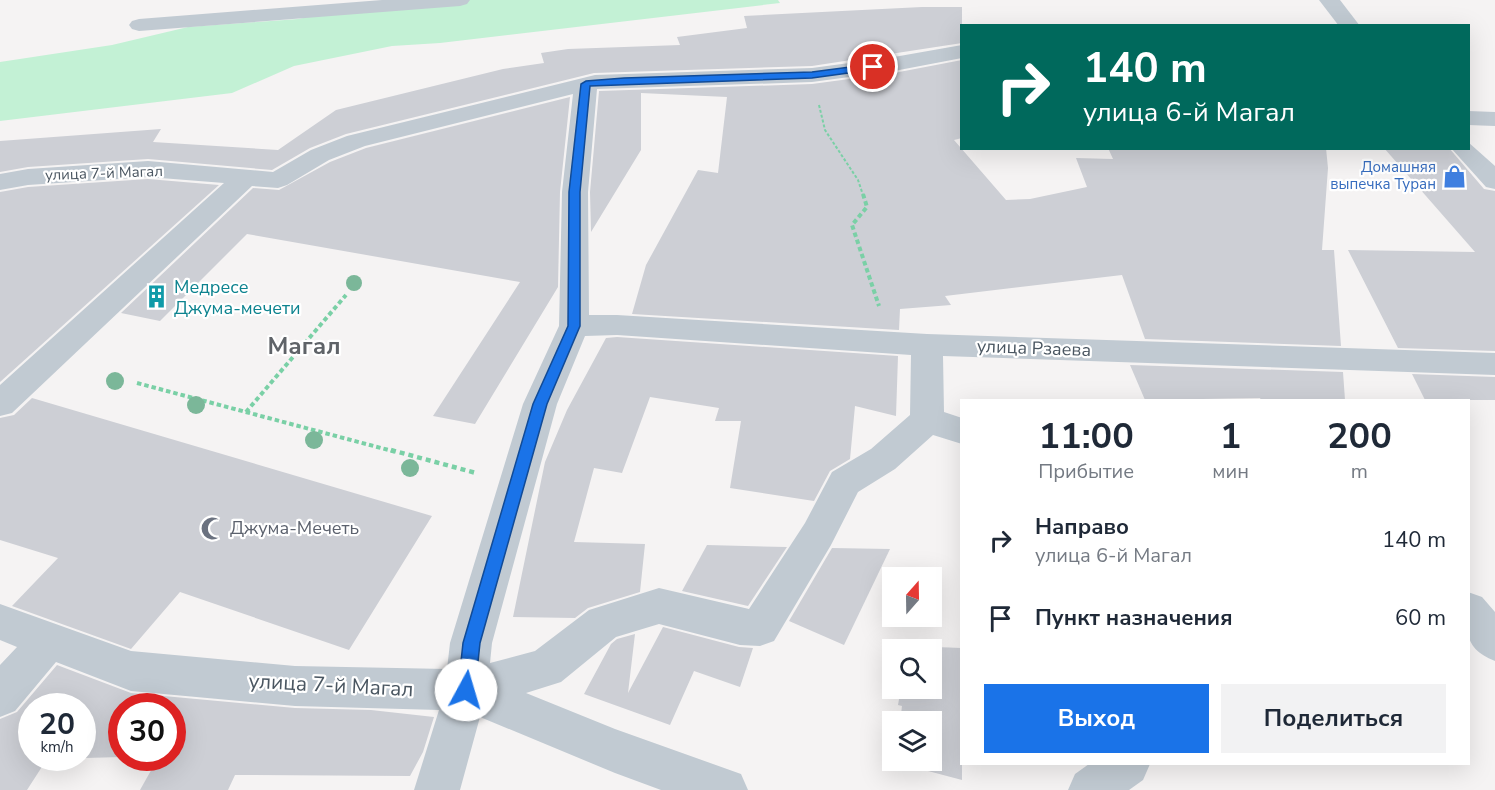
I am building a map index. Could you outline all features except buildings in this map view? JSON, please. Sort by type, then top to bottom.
[{"type":"street","points":[[139,25],[460,0]]},
{"type":"street","points":[[1329,0],[1348,24]]},
{"type":"street","name":"улица 7-й Магал","points":[[0,182],[28,177],[148,169],[278,180],[320,155],[356,141],[586,84],[615,81],[812,75],[894,64],[960,51]]},
{"type":"street","points":[[437,790],[466,690],[471,643],[540,404],[574,326],[574,192],[586,84]]},
{"type":"street","points":[[1470,118],[1495,119]]},
{"type":"street","points":[[1465,150],[1495,181]]},
{"type":"street","points":[[0,404],[245,178]]},
{"type":"street","name":"улица Рзаева","points":[[574,326],[617,325],[927,345],[1495,364]]},
{"type":"street","points":[[466,690],[546,668],[603,623],[658,606],[740,627],[760,628],[818,534],[845,482],[944,426],[927,345]]},
{"type":"street","name":"улица 7-й Магал","points":[[0,622],[131,671],[295,686],[466,690],[615,751],[725,790]]},
{"type":"street","points":[[0,697],[49,640]]},
{"type":"street","points":[[1091,790],[1126,765]]},
{"type":"path","points":[[812,75],[825,130],[858,180],[867,207],[852,225],[879,307],[883,342]]},
{"type":"path","points":[[246,412],[346,295]]},
{"type":"path","points":[[137,383],[454,468],[517,482]]},
{"type":"green space","points":[[390,0],[778,0],[780,3],[440,43],[392,46],[294,66],[232,93],[0,121],[0,62],[112,45],[188,27],[298,19]]},
{"type":"place","name":"Домашняя выпечка Туран","points":[[1454,176]]},
{"type":"place","name":"Медресе Джума-мечети","points":[[156,297]]},
{"type":"place","name":"Джума-Мечеть","points":[[212,528]]},
{"type":"district","name":"Магал","points":[[304,346]]},
{"type":"route","points":[[466,690],[471,643],[540,404],[574,326],[574,192],[586,84],[624,80],[812,75],[873,67]]}]
